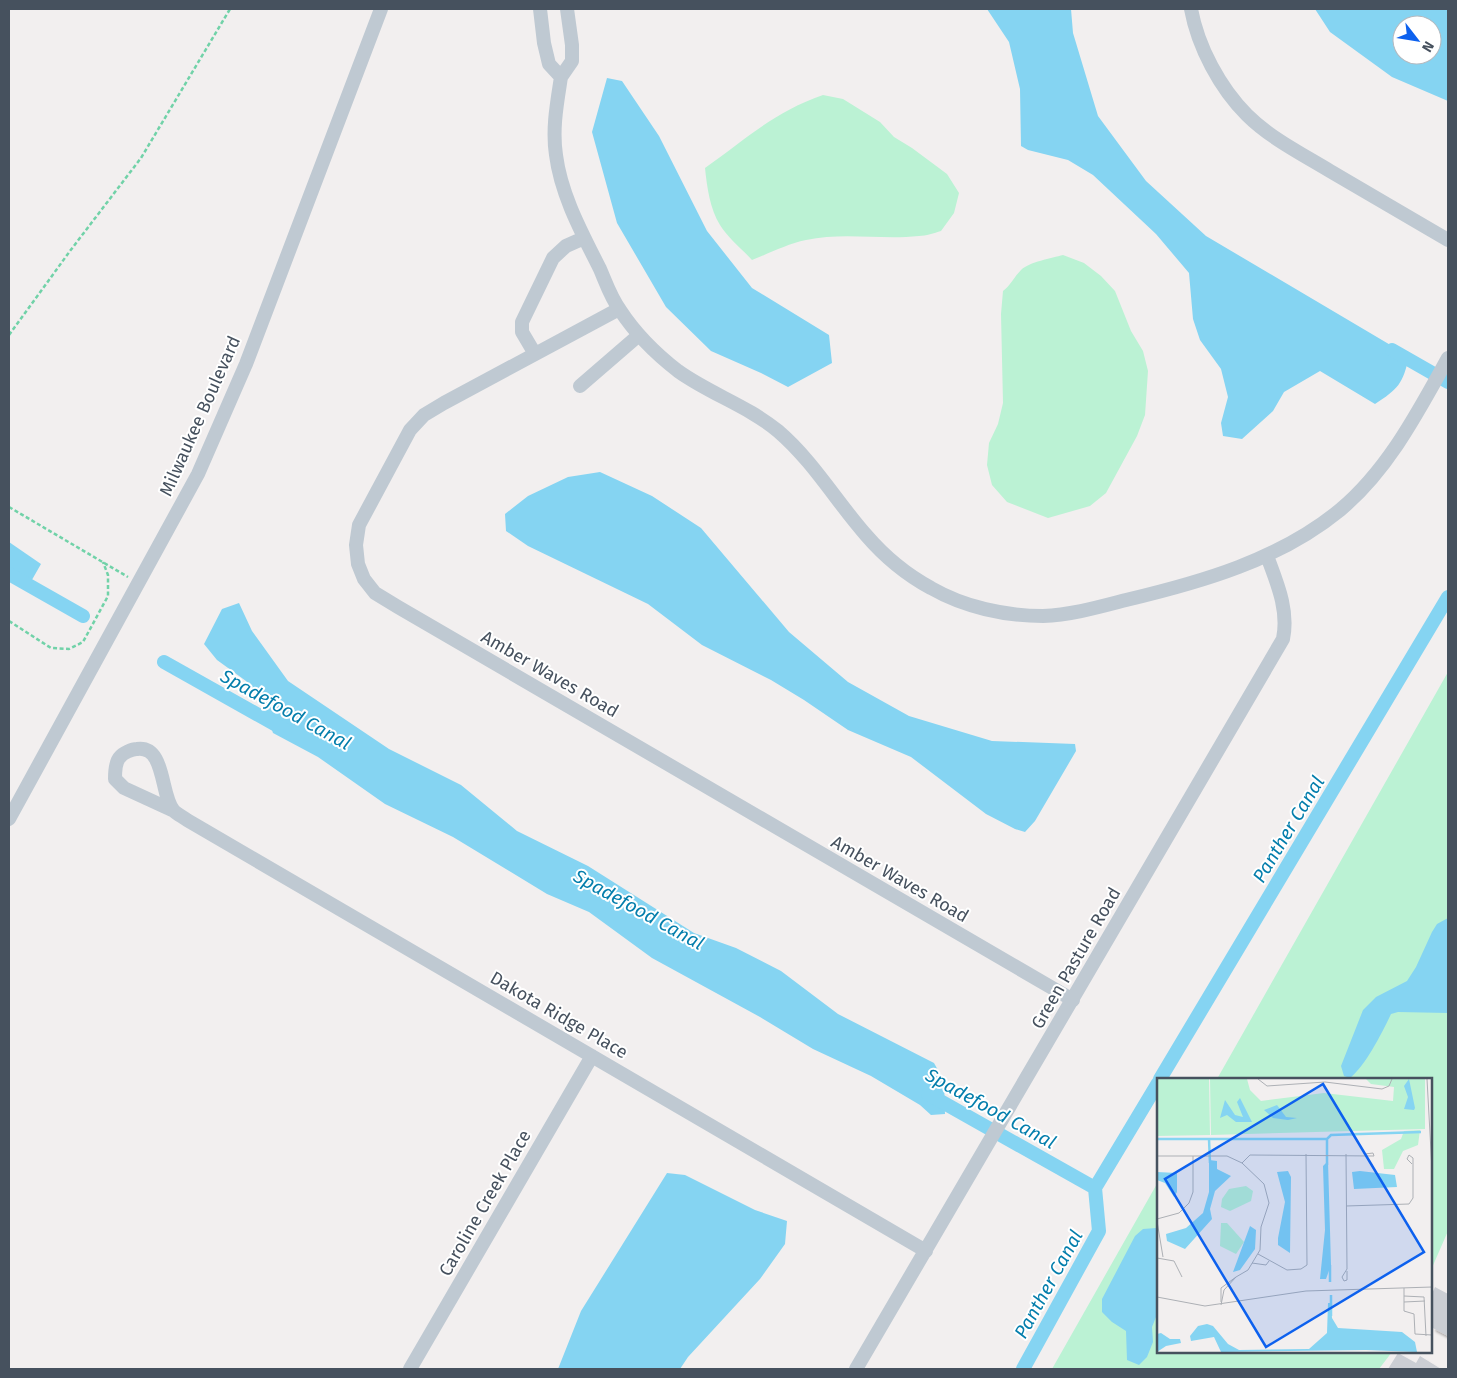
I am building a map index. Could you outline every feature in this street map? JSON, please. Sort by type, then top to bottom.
[{"type":"street","name":"Milwaukee Boulevard","points":[[9,819],[198,474],[246,364],[381,9]]},
{"type":"street","points":[[540,9],[548,64],[561,77]]},
{"type":"street","points":[[567,9],[572,45],[572,61],[561,77],[554,134],[556,157],[562,184],[584,238],[619,309],[639,335],[680,372],[758,416],[780,433],[815,470],[866,535],[887,557],[909,575],[934,590],[963,603],[1019,615],[1046,616],[1077,612],[1165,591],[1214,576],[1267,556],[1306,535],[1340,510],[1366,486],[1383,465],[1413,420],[1448,358]]},
{"type":"street","points":[[1191,9],[1194,27],[1210,63],[1233,99],[1248,116],[1270,134],[1448,240]]},
{"type":"street","points":[[535,354],[522,332],[522,322],[553,258],[566,246],[584,238]]},
{"type":"street","name":"Amber Waves Road","points":[[619,309],[444,403],[424,416],[410,430],[360,525],[356,545],[358,564],[364,579],[375,593],[454,640],[1073,1000]]},
{"type":"street","points":[[580,386],[639,335]]},
{"type":"street","name":"Green Pasture Road","points":[[856,1369],[1284,639],[1286,626],[1285,612],[1267,556]]},
{"type":"street","name":"Dakota Ridge Place","points":[[174,811],[166,796],[159,765],[152,754],[142,748],[132,749],[120,757],[115,769],[115,779],[124,788],[174,811],[926,1251]]},
{"type":"street","name":"Caroline Creek Place","points":[[410,1369],[592,1056]]},
{"type":"path","points":[[9,335],[70,250],[141,158],[230,9]]},
{"type":"path","points":[[9,506],[138,583]]},
{"type":"path","points":[[9,621],[51,648],[69,649],[83,642],[108,596],[108,575],[103,562]]},
{"type":"green space","points":[[823,95],[843,99],[880,122],[894,137],[947,174],[959,193],[954,213],[941,231],[924,236],[848,236],[806,240],[752,260],[727,234],[720,225],[711,205],[705,168],[775,118]]},
{"type":"green space","points":[[1063,255],[1084,263],[1101,276],[1115,291],[1131,331],[1143,351],[1148,371],[1145,415],[1137,436],[1106,493],[1090,506],[1048,518],[1007,502],[992,485],[987,465],[989,443],[998,424],[1003,403],[1001,314],[1003,291],[1025,267]]},
{"type":"green space","points":[[1448,672],[1448,1231],[1432,1268],[1432,1078],[1218,1078]]},
{"type":"green space","points":[[1157,1184],[1157,1353],[1391,1353],[1379,1369],[1052,1369]]},
{"type":"water","points":[[987,9],[1071,9],[1073,33],[1098,116],[1146,181],[1206,236],[1409,356],[1402,380],[1394,390],[1375,404],[1320,371],[1284,392],[1273,411],[1242,439],[1223,436],[1221,423],[1228,397],[1221,369],[1200,340],[1193,319],[1189,273],[1156,234],[1093,175],[1068,160],[1028,150],[1021,146],[1020,89],[1009,42]]},
{"type":"water","points":[[1315,9],[1448,9],[1448,101],[1392,77],[1330,32]]},
{"type":"water","points":[[607,78],[622,81],[659,136],[707,231],[752,288],[829,335],[832,363],[788,387],[711,351],[666,307],[617,223],[592,132]]},
{"type":"water","points":[[600,472],[652,496],[701,528],[789,632],[848,682],[909,716],[992,741],[1075,744],[1076,751],[1035,821],[1025,832],[986,814],[911,757],[848,730],[771,680],[702,645],[648,604],[528,546],[506,531],[505,514],[528,496],[568,477]]},
{"type":"water","points":[[9,542],[41,564],[29,585],[9,573]]},
{"type":"water","points":[[239,603],[252,631],[288,681],[389,749],[461,785],[517,831],[588,866],[694,933],[736,948],[781,971],[838,1014],[934,1063],[944,1081],[945,1114],[931,1115],[920,1105],[871,1076],[813,1049],[760,1017],[652,958],[589,912],[547,894],[453,837],[385,804],[318,757],[273,733],[262,702],[246,681],[217,660],[204,644],[222,609]]},
{"type":"water","points":[[1448,918],[1448,1013],[1398,1012],[1391,1014],[1362,1065],[1350,1078],[1344,1076],[1341,1066],[1363,1010],[1376,997],[1407,981],[1437,924]]},
{"type":"water","points":[[667,1173],[685,1175],[755,1210],[787,1221],[785,1244],[760,1279],[688,1357],[680,1369],[558,1369],[581,1311]]},
{"type":"water","points":[[1143,1229],[1157,1229],[1157,1314],[1152,1327],[1153,1342],[1147,1357],[1139,1365],[1127,1360],[1126,1331],[1112,1322],[1102,1312],[1102,1299],[1135,1236]]},
{"type":"building","points":[[1435,1287],[1448,1294],[1448,1336],[1432,1328],[1432,1294]]},
{"type":"building","points":[[1398,1353],[1416,1363],[1420,1356],[1441,1369],[1388,1369]]},
{"type":"waterway","points":[[1392,350],[1448,382]]},
{"type":"waterway","name":"Spadefood Canal","points":[[9,574],[83,616]]},
{"type":"waterway","name":"Panther Canal","points":[[1161,1078],[1448,597]]},
{"type":"waterway","name":"Spadefood Canal","points":[[164,662],[285,730]]},
{"type":"waterway","name":"Panther Canal","points":[[1023,1369],[1099,1231],[1095,1188],[1157,1085]]},
{"type":"waterway","name":"Spadefood Canal","points":[[928,1094],[1095,1188]]}]
